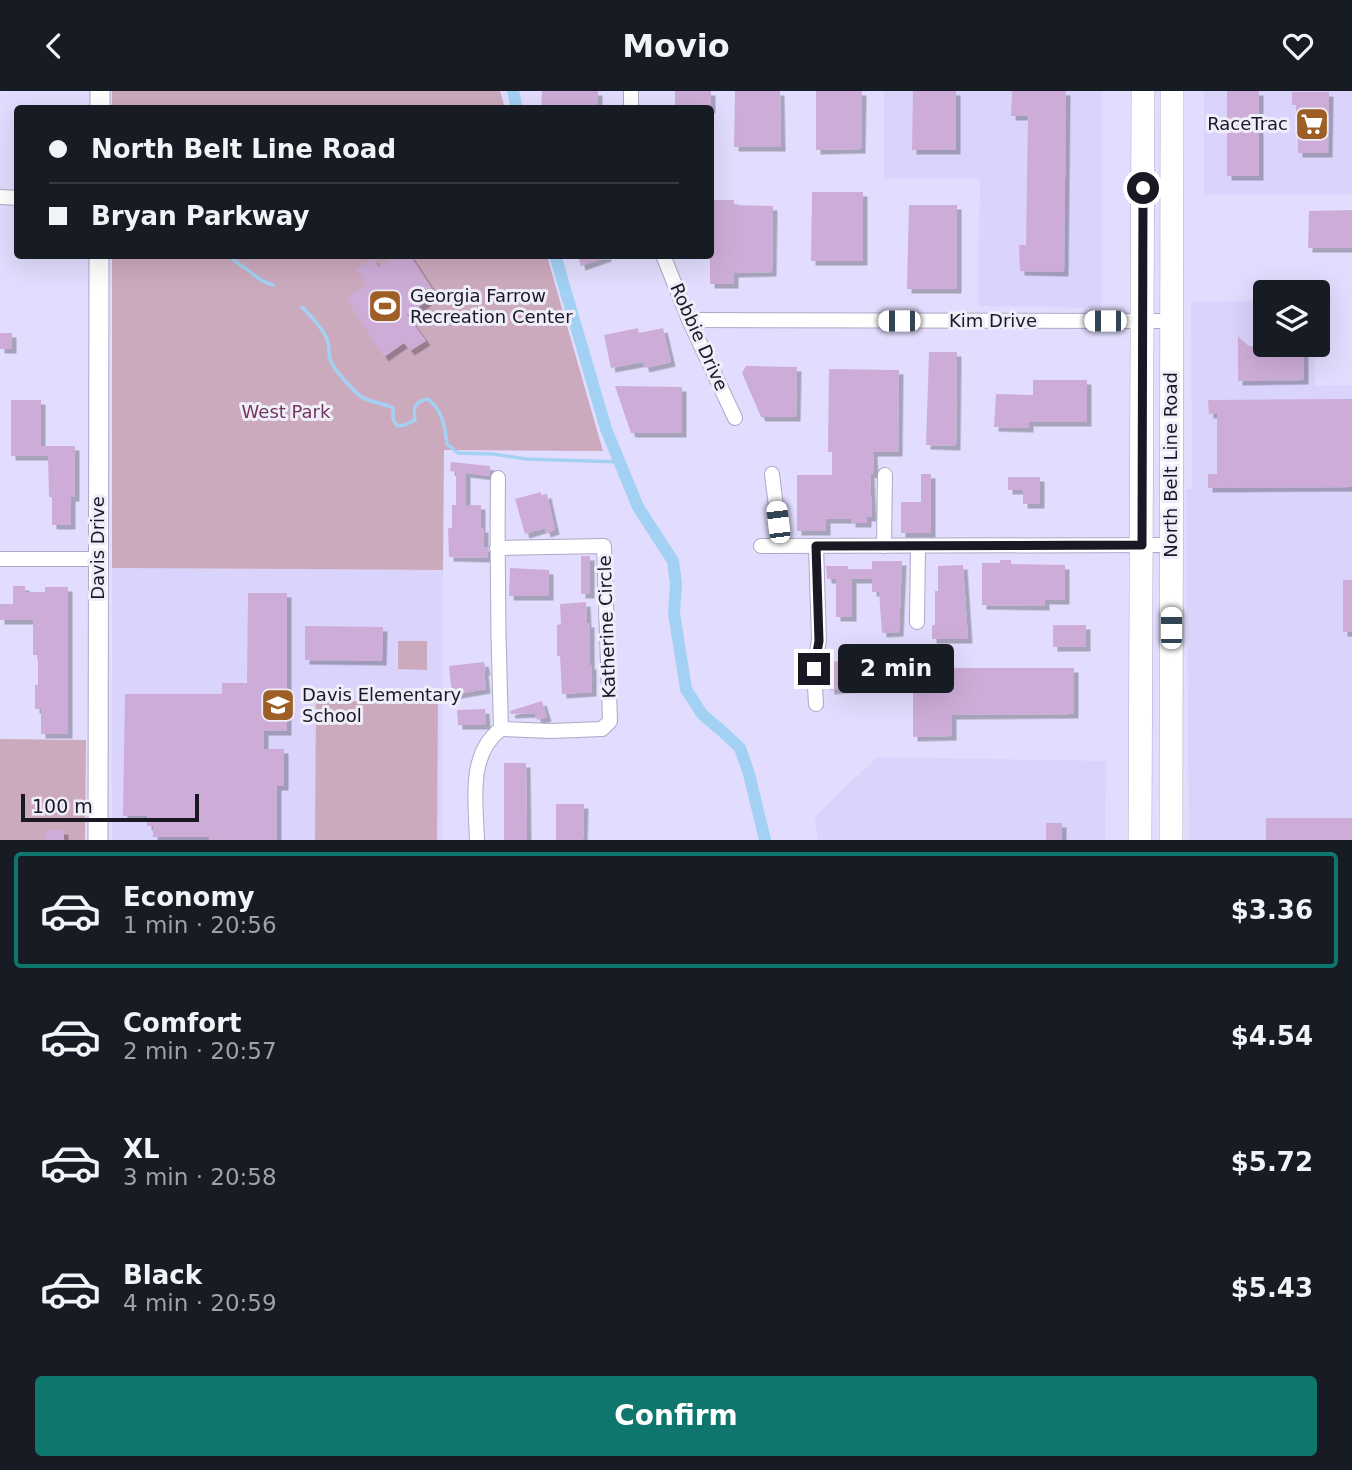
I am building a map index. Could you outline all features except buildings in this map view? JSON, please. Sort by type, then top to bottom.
[{"type":"main road","name":"North Belt Line Road","points":[[1140,840],[1143,91]]},
{"type":"main road","name":"North Belt Line Road","points":[[1171,840],[1172,91]]},
{"type":"street","name":"Davis Drive","points":[[97,840],[99,259]]},
{"type":"street","name":"Robbie Drive","points":[[665,259],[689,320],[736,418]]},
{"type":"street","name":"Kim Drive","points":[[689,320],[1171,321]]},
{"type":"street","points":[[772,474],[781,546]]},
{"type":"street","points":[[884,546],[885,475]]},
{"type":"street","points":[[477,840],[475,774],[482,754],[494,734],[501,729],[498,667],[498,478]]},
{"type":"street","points":[[761,546],[1171,545]]},
{"type":"street","name":"Katherine Circle","points":[[498,548],[604,546],[610,721],[602,729],[501,729]]},
{"type":"street","points":[[816,546],[819,641],[814,669],[816,703]]},
{"type":"street","points":[[917,622],[918,546]]},
{"type":"street","points":[[0,559],[98,559]]},
{"type":"shaded area","points":[[884,91],[1102,91],[1101,308],[978,306],[980,179],[884,179]]},
{"type":"shaded area","points":[[1204,91],[1352,91],[1352,195],[1204,195]]},
{"type":"shaded area","points":[[1191,301],[1253,301],[1253,357],[1314,357],[1315,386],[1352,385],[1352,840],[1189,840],[1186,489],[1192,489]]},
{"type":"shaded area","name":"Davis Elementary School","points":[[112,568],[443,570],[443,840],[112,840]]},
{"type":"shaded area","points":[[877,757],[1106,761],[1105,840],[818,840],[815,816]]},
{"type":"green space","points":[[112,91],[500,91],[504,105],[112,105]]},
{"type":"green space","name":"West Park","points":[[112,259],[548,259],[603,451],[444,450],[443,570],[112,568]]},
{"type":"green space","points":[[398,641],[427,641],[427,670],[398,669]]},
{"type":"green space","points":[[316,701],[438,701],[437,840],[315,840]]},
{"type":"green space","points":[[0,739],[86,740],[85,840],[0,840]]},
{"type":"waterway","points":[[513,91],[516,105]]},
{"type":"waterway","points":[[233,259],[273,285]]},
{"type":"waterway","points":[[556,259],[606,429],[638,507],[673,561],[676,584],[674,613],[686,689],[702,714],[740,748],[765,840]]},
{"type":"waterway","points":[[302,307],[324,333],[330,359],[339,374],[362,397],[393,408],[393,419],[397,426],[415,420],[416,406],[428,399],[440,414],[447,444],[458,453],[526,459],[621,462]]},
{"type":"place","name":"RaceTrac","points":[[1312,124]]},
{"type":"place","name":"Georgia Farrow Recreation Center","points":[[385,306]]},
{"type":"place","name":"Davis Elementary School","points":[[278,705]]},
{"type":"route","points":[[814,669],[819,641],[816,546],[1142,545],[1143,188]]}]
